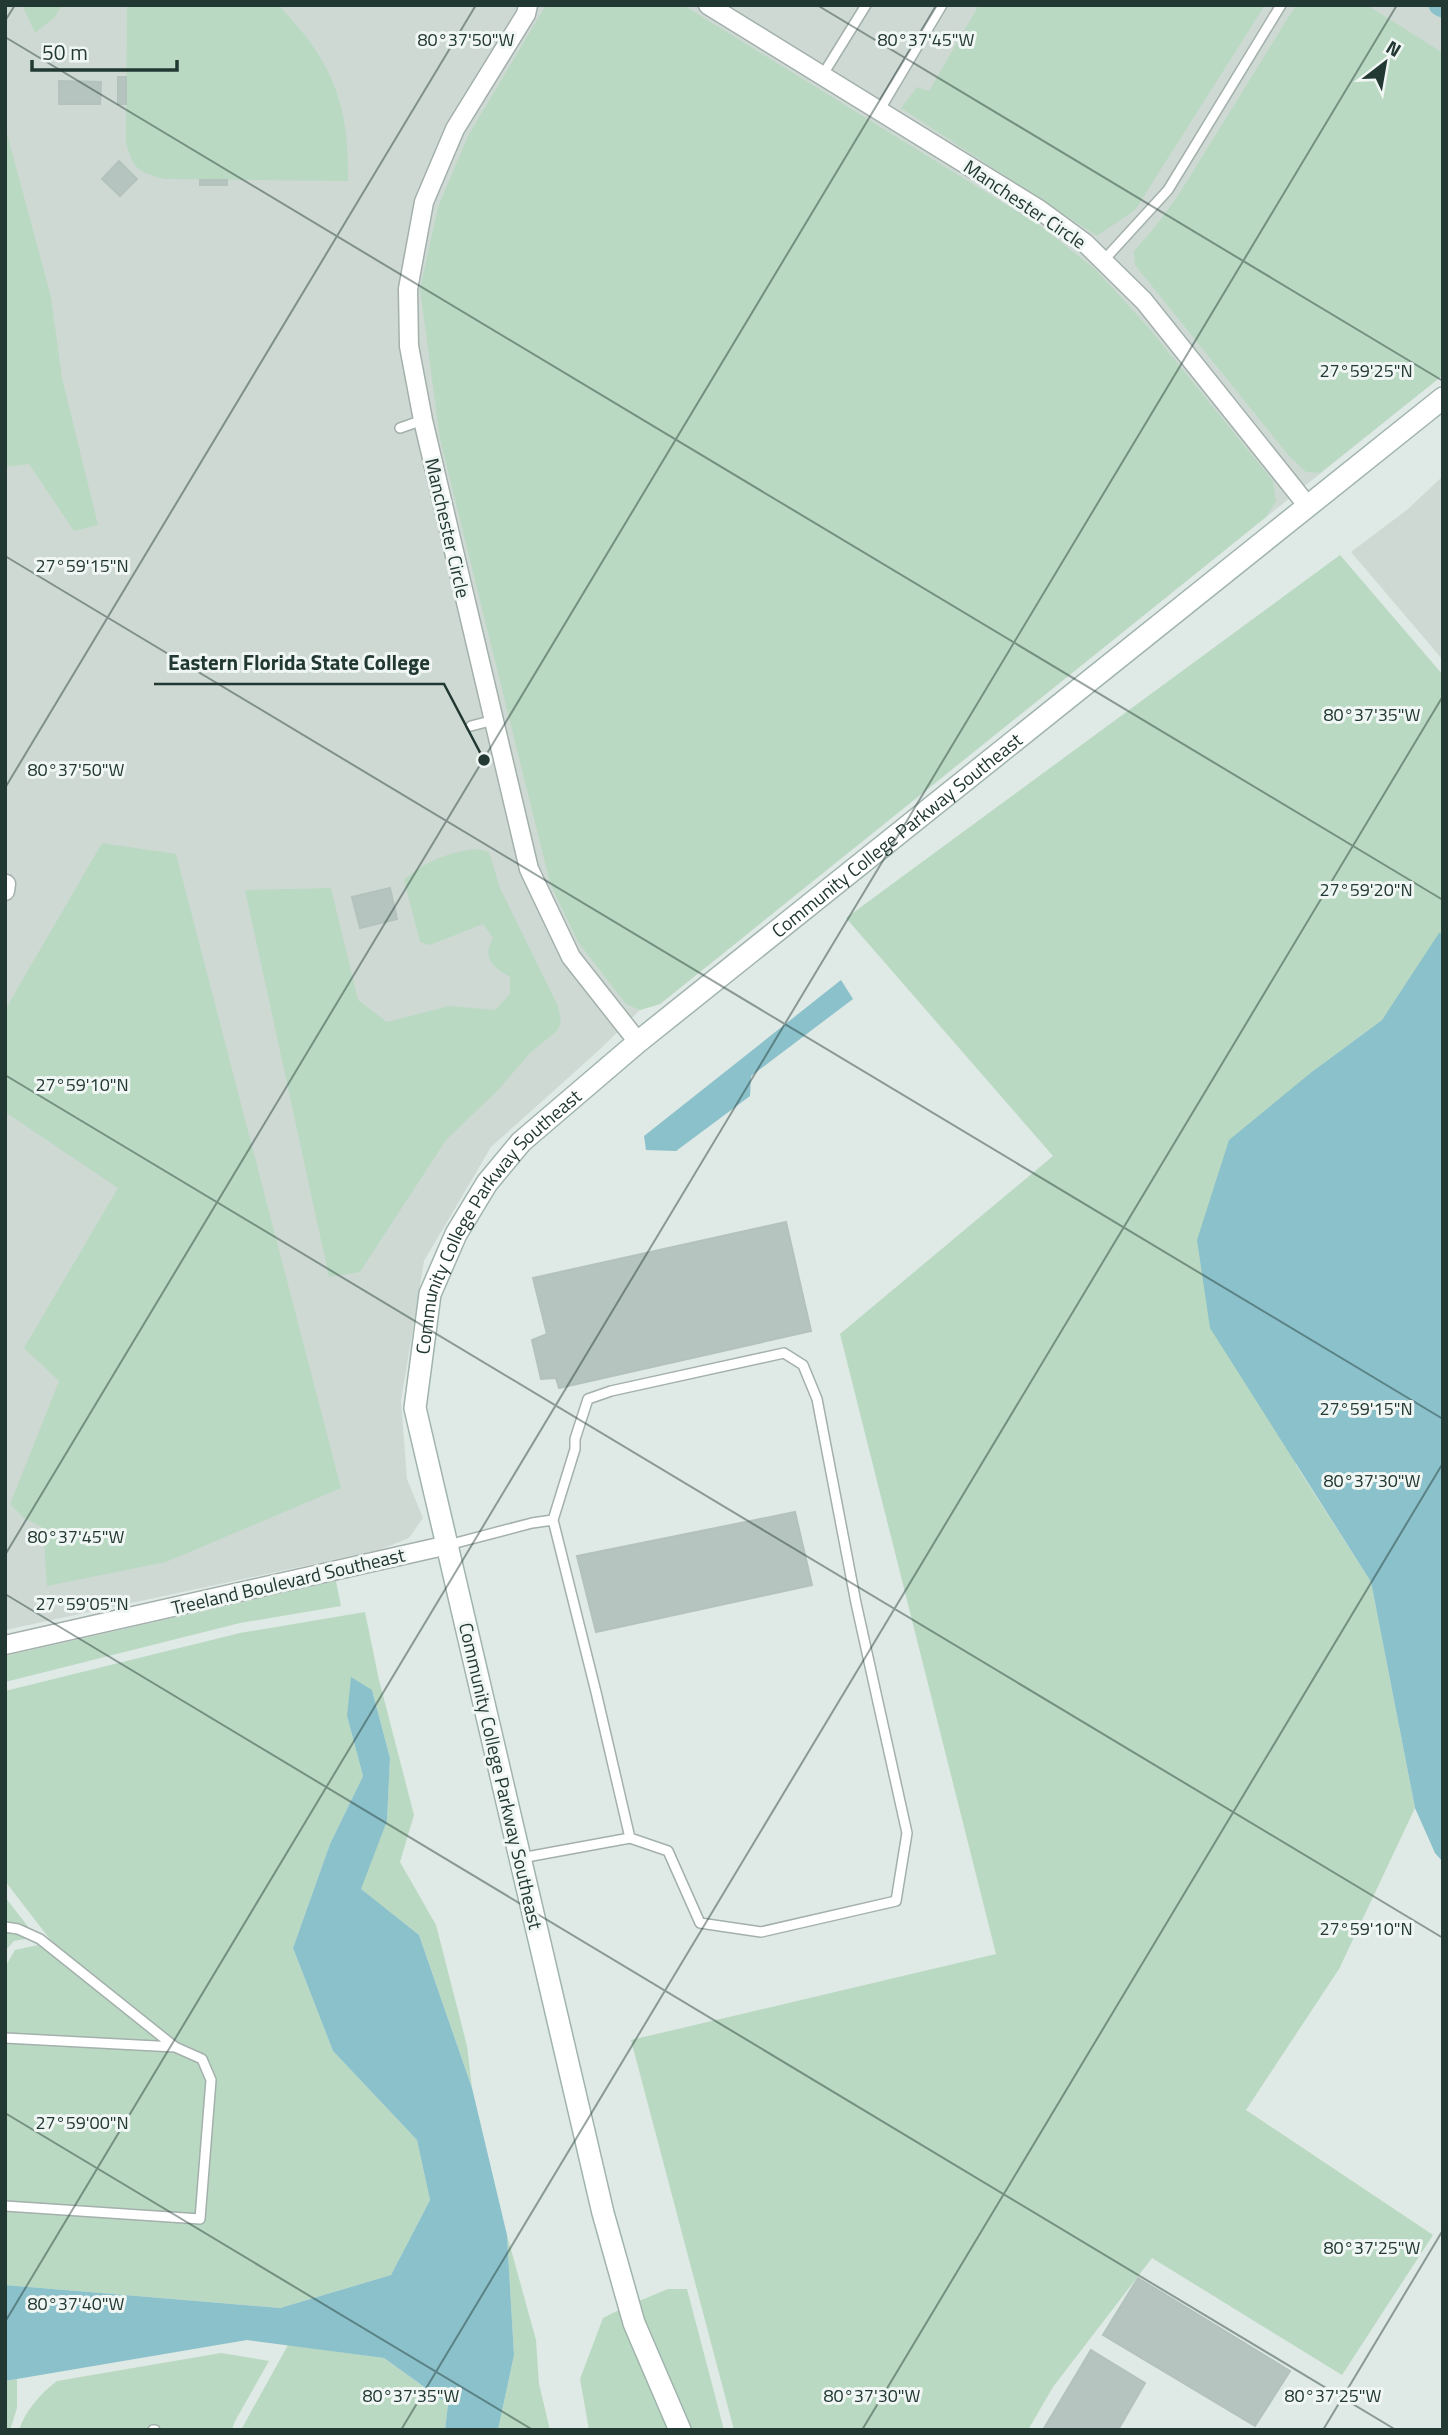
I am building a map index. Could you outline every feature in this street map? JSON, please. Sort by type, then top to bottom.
[{"type":"street","name":"Manchester Circle","points":[[528,5],[526,14],[455,129],[424,202],[408,289],[409,346],[423,420],[529,869],[571,957],[638,1042]]},
{"type":"street","name":"Manchester Circle","points":[[708,5],[1040,210],[1104,260],[1144,301],[1307,505]]},
{"type":"street","name":"Community College Parkway Southeast","points":[[680,2430],[634,2323],[603,2213],[415,1408],[430,1294],[456,1234],[487,1183],[512,1152],[560,1107],[1443,398]]},
{"type":"street","points":[[5,891],[6,884]]},
{"type":"street","name":"Treeland Boulevard Southeast","points":[[5,1645],[447,1545]]},
{"type":"lane","points":[[822,76],[866,5]]},
{"type":"lane","points":[[879,111],[942,5]]},
{"type":"lane","points":[[1104,260],[1168,190],[1281,5]]},
{"type":"lane","points":[[400,428],[423,420]]},
{"type":"lane","points":[[471,726],[494,720]]},
{"type":"lane","points":[[520,1858],[630,1838],[668,1851],[699,1923],[761,1932],[896,1901],[907,1833],[856,1603],[817,1399],[803,1365],[784,1353],[611,1391],[589,1399],[575,1439],[575,1449],[553,1520],[630,1838]]},
{"type":"lane","points":[[447,1545],[553,1520]]},
{"type":"lane","points":[[5,1927],[18,1929],[40,1939],[175,2047],[202,2059],[211,2080],[200,2219],[5,2206]]},
{"type":"lane","points":[[5,2038],[175,2047]]},
{"type":"shaded area","points":[[5,5],[1443,5],[1443,375],[660,1004],[640,1010],[491,1147],[424,1261],[401,1401],[407,1479],[423,1518],[409,1538],[379,1550],[5,1630]]},
{"type":"shaded area","points":[[1443,476],[1443,660],[1351,552],[1408,509]]},
{"type":"green space","points":[[22,5],[62,5],[55,17],[35,33]]},
{"type":"green space","points":[[127,5],[279,6],[312,45],[334,85],[346,129],[348,181],[165,179],[143,172],[134,164],[126,142]]},
{"type":"green space","points":[[546,5],[683,5],[1039,225],[1095,269],[1149,328],[1273,481],[1276,501],[1266,517],[660,1004],[640,1010],[626,1004],[578,942],[550,883],[440,439],[420,289],[438,207],[468,136]]},
{"type":"green space","points":[[979,5],[1265,5],[1135,210],[1097,236],[901,108],[917,87],[929,91]]},
{"type":"green space","points":[[1296,5],[1367,5],[1443,53],[1443,375],[1320,473],[1306,472],[1289,456],[1135,265],[1134,251],[1179,194]]},
{"type":"green space","points":[[5,126],[51,297],[62,378],[98,525],[74,531],[29,464],[5,467]]},
{"type":"green space","points":[[1340,555],[1443,675],[1443,930],[1382,1020],[1313,1071],[1296,1465],[1371,1582],[1415,1808],[1339,1969],[1246,2110],[1433,2235],[1342,2375],[1152,2258],[1053,2387],[1028,2430],[734,2430],[631,2040],[996,1954],[840,1334],[1053,1156],[846,918]]},
{"type":"green space","points":[[102,843],[176,854],[341,1488],[166,1562],[47,1586],[43,1528],[24,1518],[10,1504],[59,1381],[24,1348],[118,1188],[5,1112],[5,1010]]},
{"type":"green space","points":[[477,849],[489,852],[500,888],[558,1006],[561,1022],[557,1031],[531,1052],[498,1090],[446,1140],[360,1272],[329,1277],[245,890],[331,888],[358,1000],[387,1022],[449,1006],[495,1010],[510,994],[510,977],[498,970],[491,961],[488,951],[493,938],[483,924],[430,945],[420,942],[404,880],[438,859]]},
{"type":"green space","points":[[336,1581],[341,1606],[240,1623],[5,1682],[5,1656]]},
{"type":"green space","points":[[365,1612],[379,1680],[414,1815],[400,1862],[436,1925],[467,2046],[472,2088],[419,1935],[360,1889],[387,1821],[390,1758],[372,1690],[347,1716],[363,1776],[330,1844],[293,1948],[333,2051],[417,2140],[430,2200],[391,2275],[280,2308],[5,2285],[5,1967],[15,1950],[52,1942],[5,1881],[5,1691],[240,1633]]},
{"type":"green space","points":[[5,1897],[36,1937],[14,1941],[5,1951]]},
{"type":"green space","points":[[507,2235],[536,2340],[539,2384],[550,2430],[498,2430],[514,2355]]},
{"type":"green space","points":[[668,2289],[687,2289],[724,2430],[692,2430],[644,2318],[639,2301]]},
{"type":"green space","points":[[619,2310],[669,2430],[589,2430],[580,2379],[603,2318]]},
{"type":"green space","points":[[288,2345],[384,2358],[448,2404],[445,2430],[241,2430]]},
{"type":"green space","points":[[221,2353],[269,2361],[232,2430],[19,2430],[34,2403],[57,2381]]},
{"type":"green space","points":[[17,2379],[17,2408],[10,2430],[5,2430],[5,2381]]},
{"type":"water","points":[[1439,933],[1443,933],[1443,1862],[1435,1853],[1415,1808],[1371,1582],[1210,1328],[1197,1240],[1229,1140],[1313,1071],[1382,1020]]},
{"type":"water","points":[[841,980],[853,999],[751,1076],[750,1096],[676,1151],[646,1150],[644,1136]]},
{"type":"water","points":[[351,1677],[372,1690],[390,1758],[387,1821],[361,1889],[419,1935],[472,2088],[507,2235],[514,2355],[498,2430],[445,2430],[448,2404],[384,2358],[247,2340],[5,2381],[5,2285],[280,2308],[391,2275],[430,2200],[417,2140],[333,2051],[293,1948],[330,1844],[363,1776],[347,1716]]},
{"type":"building","points":[[118,77],[126,77],[126,104],[118,104]]},
{"type":"building","points":[[59,81],[101,82],[100,104],[59,104]]},
{"type":"building","points":[[119,161],[137,179],[120,196],[102,179]]},
{"type":"building","points":[[200,180],[227,180],[227,185],[200,185]]},
{"type":"building","points":[[390,888],[397,919],[360,928],[352,897]]},
{"type":"building","points":[[786,1222],[811,1331],[559,1388],[556,1378],[541,1379],[532,1340],[547,1334],[533,1278]]},
{"type":"building","points":[[795,1512],[812,1585],[596,1632],[577,1556]]},
{"type":"building","points":[[1138,2278],[1290,2371],[1255,2426],[1103,2335]]},
{"type":"building","points":[[1091,2350],[1145,2383],[1118,2430],[1043,2430]]},
{"type":"waterway","points":[[1439,5],[1443,7]]},
{"type":"place","name":"Eastern Florida State College","points":[[484,760]]}]
